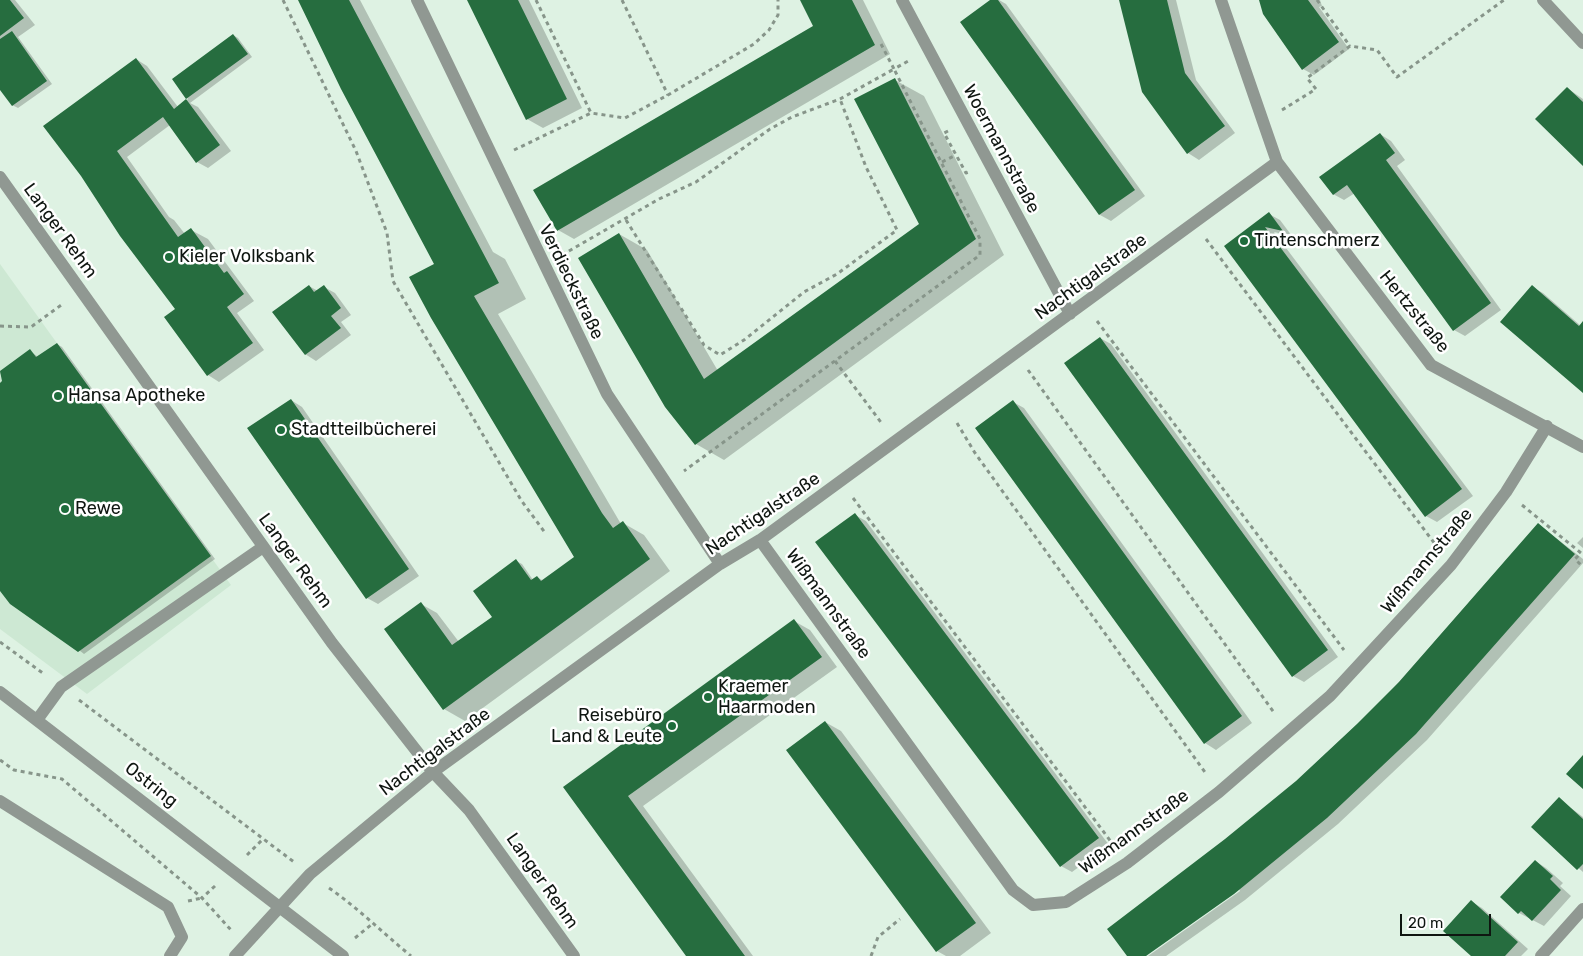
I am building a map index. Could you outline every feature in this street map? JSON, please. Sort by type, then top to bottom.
[{"type":"street","name":"Verdieckstraße","points":[[418,0],[543,266],[607,394],[720,564]]},
{"type":"street","name":"Woermannstraße","points":[[902,0],[1070,314]]},
{"type":"street","name":"Hertzstraße","points":[[1221,0],[1277,162],[1431,365],[1583,447]]},
{"type":"street","points":[[1543,0],[1583,43]]},
{"type":"street","name":"Nachtigalstraße","points":[[235,956],[310,874],[433,772],[720,564],[760,540],[1277,162]]},
{"type":"street","name":"Langer Rehm","points":[[0,177],[332,643],[433,772],[469,810],[574,956]]},
{"type":"street","name":"Wißmannstraße","points":[[760,540],[1013,890],[1033,905],[1066,902],[1127,863],[1219,792],[1289,732],[1358,668],[1450,565],[1506,492],[1547,426]]},
{"type":"street","points":[[37,720],[61,687],[262,547]]},
{"type":"street","name":"Ostring","points":[[0,692],[280,907]]},
{"type":"street","points":[[0,801],[168,907],[182,937],[170,956]]},
{"type":"street","points":[[280,907],[343,956]]},
{"type":"street","points":[[1541,956],[1583,909]]},
{"type":"path","points":[[283,0],[356,151],[387,233],[393,280],[521,500],[546,534]]},
{"type":"path","points":[[536,0],[590,113]]},
{"type":"path","points":[[622,0],[668,95]]},
{"type":"path","points":[[493,160],[590,113],[625,118],[668,95],[754,44],[769,30],[778,15],[778,0]]},
{"type":"path","points":[[1317,0],[1350,46]]},
{"type":"path","points":[[1288,108],[1316,89],[1307,78],[1350,46],[1376,50],[1397,77],[1504,0]]},
{"type":"path","points":[[667,484],[980,255],[980,240],[882,44]]},
{"type":"path","points":[[543,266],[660,200],[696,182],[784,121],[840,99],[894,70]]},
{"type":"path","points":[[626,220],[704,345],[720,355],[744,340],[804,292],[838,274],[897,230],[866,167],[840,99]]},
{"type":"path","points":[[944,133],[966,173]]},
{"type":"path","points":[[942,162],[956,155]]},
{"type":"path","points":[[1216,252],[1450,565]]},
{"type":"path","points":[[0,326],[31,327],[82,291]]},
{"type":"path","points":[[1084,303],[1358,668]]},
{"type":"path","points":[[1016,353],[1289,732]]},
{"type":"path","points":[[835,361],[876,416]]},
{"type":"path","points":[[965,435],[981,461],[1219,792]]},
{"type":"path","points":[[841,481],[1127,863]]},
{"type":"path","points":[[1506,492],[1581,554],[1575,559],[1583,567]]},
{"type":"path","points":[[0,642],[358,908],[372,924],[411,956]]},
{"type":"path","points":[[0,760],[14,770],[62,779],[202,898]]},
{"type":"path","points":[[871,956],[878,937],[900,920]]},
{"type":"shaded area","points":[[0,264],[231,585],[87,694],[0,629]]},
{"type":"building","points":[[0,0],[10,0],[24,18],[0,36]]},
{"type":"building","points":[[298,0],[349,0],[499,283],[474,296],[602,513],[613,528],[623,521],[650,559],[443,710],[384,629],[421,602],[452,645],[492,617],[473,591],[516,559],[531,580],[537,576],[541,581],[574,557],[431,318],[409,277],[434,264],[341,89]]},
{"type":"building","points":[[467,0],[518,0],[567,99],[526,120]]},
{"type":"building","points":[[800,0],[852,0],[875,45],[557,231],[533,190],[813,26]]},
{"type":"building","points":[[990,0],[998,0],[1135,190],[1099,215],[960,22]]},
{"type":"building","points":[[1119,0],[1167,0],[1185,73],[1225,126],[1187,154],[1142,92]]},
{"type":"building","points":[[1259,0],[1308,0],[1339,42],[1302,70],[1263,14]]},
{"type":"building","points":[[12,31],[47,81],[12,106],[0,90],[0,39]]},
{"type":"building","points":[[233,34],[248,54],[186,99],[172,79]]},
{"type":"building","points":[[136,58],[174,109],[186,99],[220,145],[196,163],[163,117],[117,151],[178,237],[191,228],[224,273],[227,271],[244,294],[227,307],[253,343],[207,376],[164,317],[175,309],[120,236],[81,176],[43,126]]},
{"type":"building","points":[[895,78],[976,239],[695,445],[665,407],[578,258],[619,233],[704,379],[919,224],[854,99]]},
{"type":"building","points":[[1567,87],[1583,102],[1583,166],[1535,119]]},
{"type":"building","points":[[1380,133],[1395,153],[1386,160],[1491,303],[1453,331],[1347,185],[1333,195],[1319,177]]},
{"type":"building","points":[[1269,212],[1283,231],[1265,227],[1462,489],[1425,517],[1224,246]]},
{"type":"building","points":[[309,285],[314,292],[324,285],[341,308],[331,316],[341,328],[305,355],[272,312]]},
{"type":"building","points":[[1532,285],[1579,326],[1583,321],[1583,393],[1500,322]]},
{"type":"building","points":[[1100,337],[1328,650],[1292,677],[1064,363]]},
{"type":"building","points":[[57,343],[211,556],[78,652],[10,604],[0,591],[0,383],[2,381],[0,371],[30,349],[36,357]]},
{"type":"building","points":[[291,399],[409,569],[366,599],[247,428]]},
{"type":"building","points":[[1013,400],[1242,716],[1204,744],[975,428]]},
{"type":"building","points":[[855,513],[1099,838],[1060,867],[815,542]]},
{"type":"building","points":[[1538,523],[1575,554],[1416,734],[1327,818],[1234,894],[1146,956],[1127,956],[1107,929],[1225,839],[1296,781],[1357,724],[1399,682]]},
{"type":"building","points":[[794,619],[822,657],[628,796],[745,956],[686,956],[563,787]]},
{"type":"building","points":[[825,721],[976,923],[936,952],[786,750]]},
{"type":"building","points":[[1583,755],[1583,789],[1566,774]]},
{"type":"building","points":[[1559,797],[1583,819],[1583,864],[1577,870],[1531,827]]},
{"type":"building","points":[[1535,860],[1553,876],[1550,879],[1561,890],[1532,921],[1521,911],[1518,914],[1500,897]]},
{"type":"building","points":[[1471,900],[1518,942],[1505,956],[1471,956],[1443,931]]},
{"type":"place","name":"Tintenschmerz","points":[[1244,241]]},
{"type":"place","name":"Kieler Volksbank","points":[[169,257]]},
{"type":"place","name":"Hansa Apotheke","points":[[58,396]]},
{"type":"place","name":"Stadtteilbücherei","points":[[281,430]]},
{"type":"place","name":"Rewe","points":[[65,509]]},
{"type":"place","name":"Kraemer Haarmoden","points":[[708,697]]},
{"type":"place","name":"Reisebüro Land & Leute","points":[[672,726]]}]
